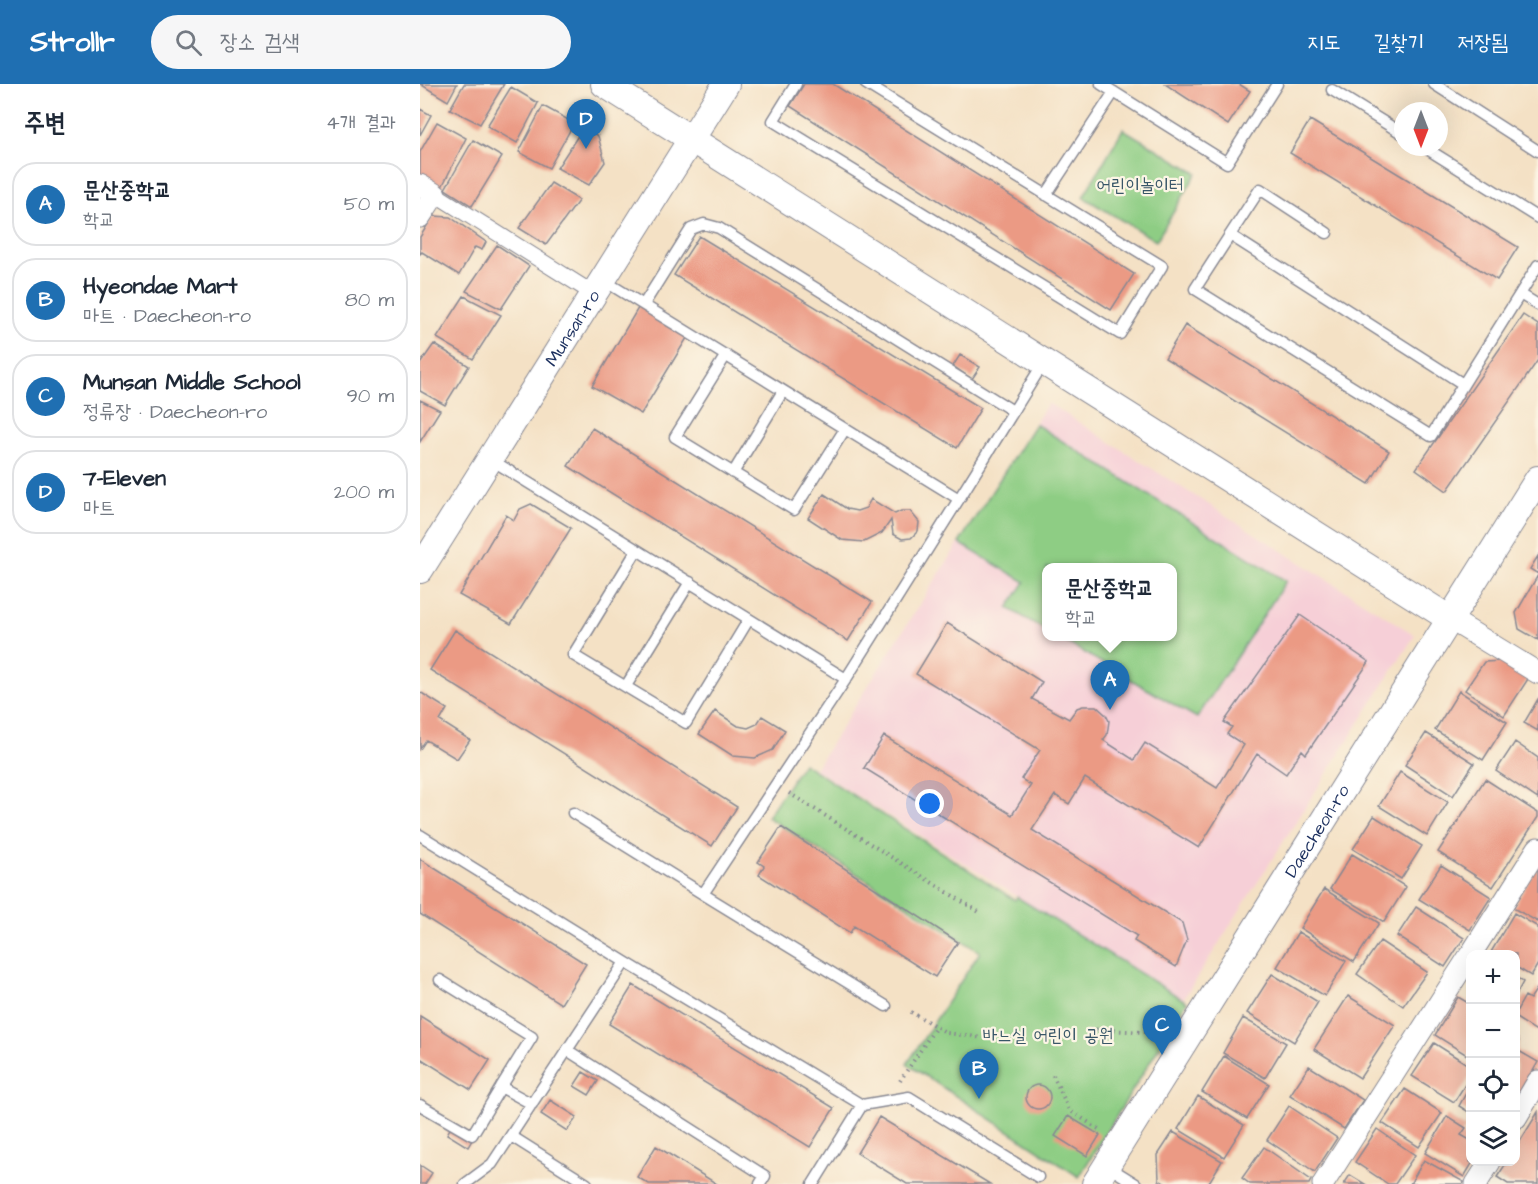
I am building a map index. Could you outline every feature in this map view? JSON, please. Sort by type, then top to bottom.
[{"type":"street","points":[[604,84],[1538,674]]},
{"type":"street","name":"Munsan-ro","points":[[420,570],[726,84]]},
{"type":"street","points":[[420,217],[427,189],[598,287]]},
{"type":"street","name":"Daecheon-ro","points":[[1101,1175],[1538,479]]},
{"type":"street","points":[[1474,950],[1538,848]]},
{"type":"street","points":[[1323,1184],[1466,963]]},
{"type":"street","points":[[1519,1112],[1538,1081]]},
{"type":"street","points":[[1476,1184],[1487,1166]]},
{"type":"lane","points":[[796,84],[773,121],[1120,334],[1162,266],[866,84]]},
{"type":"lane","points":[[1101,84],[1227,163],[1277,84]]},
{"type":"lane","points":[[1434,84],[1538,151]]},
{"type":"lane","points":[[1332,90],[1394,128]]},
{"type":"lane","points":[[1046,195],[1114,92]]},
{"type":"lane","points":[[1438,156],[1538,218]]},
{"type":"lane","points":[[1328,232],[1260,189],[1195,289],[1431,436],[1538,265]]},
{"type":"lane","points":[[644,304],[691,229],[704,224],[719,228],[1013,411]]},
{"type":"lane","points":[[1230,235],[1463,384]]},
{"type":"lane","points":[[598,287],[644,304],[958,499]]},
{"type":"lane","points":[[1520,294],[1538,305]]},
{"type":"lane","points":[[726,355],[675,437],[794,510],[845,429]]},
{"type":"lane","points":[[703,894],[846,679],[1044,362]]},
{"type":"lane","points":[[733,473],[783,391]]},
{"type":"lane","points":[[490,459],[846,679]]},
{"type":"lane","points":[[637,550],[573,655],[686,723],[749,619]]},
{"type":"lane","points":[[626,687],[690,582]]},
{"type":"lane","points":[[573,813],[886,1006]]},
{"type":"lane","points":[[420,835],[862,1105],[909,1097],[1038,1177]]},
{"type":"lane","points":[[465,1184],[492,1164],[625,962]]},
{"type":"lane","points":[[420,1104],[472,1135],[532,1037],[440,980]]},
{"type":"lane","points":[[567,1050],[765,1176],[760,1184]]},
{"type":"lane","points":[[501,1087],[532,1104]]},
{"type":"lane","points":[[813,1184],[862,1105]]},
{"type":"lane","points":[[511,1136],[587,1184]]},
{"type":"lane","points":[[1101,1175],[1136,1184]]},
{"type":"path","points":[[775,785],[979,912]]},
{"type":"path","points":[[911,1012],[947,1033],[983,1038]]},
{"type":"path","points":[[887,1101],[936,1027]]},
{"type":"path","points":[[1090,1029],[1158,1030],[1183,1045]]},
{"type":"path","points":[[1053,1075],[1069,1110],[1121,1143]]},
{"type":"shaded area","points":[[1048,403],[1415,635],[1182,1001],[815,769]]},
{"type":"green space","name":"어린이놀이터","points":[[1123,129],[1197,173],[1156,241],[1083,197]]},
{"type":"green space","points":[[1035,424],[1286,581],[1197,718],[1064,641],[1177,641],[1177,563],[1042,563],[1042,628],[1008,608],[1025,582],[959,543]]},
{"type":"green space","name":"바느실 어린이 공원","points":[[803,763],[1015,900],[1017,897],[1187,1002],[1079,1177],[907,1064],[980,952],[767,817]]},
{"type":"building","points":[[420,84],[457,84],[448,101]]},
{"type":"building","points":[[464,84],[504,84],[480,124],[450,109]]},
{"type":"building","points":[[804,84],[833,84],[1134,274],[1111,310],[790,106]]},
{"type":"building","points":[[1165,84],[1239,84],[1250,91],[1228,125]]},
{"type":"building","points":[[511,87],[538,103],[517,143],[487,126]]},
{"type":"building","points":[[543,106],[574,123],[549,168],[519,152]]},
{"type":"building","points":[[420,109],[431,115],[420,135]]},
{"type":"building","points":[[1310,120],[1518,247],[1497,280],[1290,153]]},
{"type":"building","points":[[437,122],[466,138],[441,189],[420,175],[420,152]]},
{"type":"building","points":[[583,128],[598,136],[605,162],[589,185],[557,168]]},
{"type":"building","points":[[473,140],[502,157],[472,206],[445,189]]},
{"type":"building","points":[[551,183],[579,200],[546,245],[519,228]]},
{"type":"building","points":[[433,216],[450,217],[486,242],[482,250],[475,247],[459,275],[422,252],[420,254],[420,237]]},
{"type":"building","points":[[699,236],[981,408],[957,448],[674,275]]},
{"type":"building","points":[[497,245],[529,266],[501,309],[466,291]]},
{"type":"building","points":[[464,296],[501,315],[473,359],[437,338]]},
{"type":"building","points":[[641,303],[690,333],[641,414],[592,386]]},
{"type":"building","points":[[1523,315],[1538,325],[1538,360],[1447,491],[1416,469]]},
{"type":"building","points":[[1185,325],[1389,451],[1369,484],[1165,358]]},
{"type":"building","points":[[434,344],[469,366],[445,405],[420,391],[420,364]]},
{"type":"building","points":[[960,355],[980,367],[972,379],[953,366]]},
{"type":"building","points":[[420,400],[440,410],[420,442]]},
{"type":"building","points":[[592,428],[872,602],[848,641],[568,466]]},
{"type":"building","points":[[824,494],[847,509],[857,511],[866,508],[871,499],[895,514],[910,511],[919,522],[918,531],[911,538],[902,539],[893,534],[891,520],[882,533],[864,542],[842,540],[808,518]]},
{"type":"building","points":[[531,504],[571,528],[511,624],[459,595],[506,515],[514,520],[520,509]]},
{"type":"building","points":[[1538,556],[1538,574],[1530,569]]},
{"type":"building","points":[[1538,575],[1538,640],[1519,629],[1516,613]]},
{"type":"building","points":[[1300,615],[1369,662],[1306,754],[1302,750],[1286,774],[1257,754],[1199,848],[1085,778],[1069,804],[1055,795],[1032,830],[1182,923],[1187,940],[1176,967],[1134,941],[1137,936],[864,768],[884,736],[1012,815],[1031,785],[1021,779],[1040,750],[916,674],[947,623],[1042,682],[1032,699],[1069,719],[1077,708],[1096,706],[1109,721],[1107,735],[1103,740],[1134,760],[1145,743],[1217,788],[1244,745],[1227,734],[1232,727],[1224,722]]},
{"type":"building","points":[[455,630],[737,807],[712,846],[430,670]]},
{"type":"building","points":[[1502,661],[1528,679],[1504,716],[1465,690],[1484,662]]},
{"type":"building","points":[[1459,691],[1507,722],[1483,760],[1435,730]]},
{"type":"building","points":[[420,692],[447,709],[440,721],[470,740],[457,759],[426,740],[420,749]]},
{"type":"building","points":[[1538,699],[1538,731],[1524,723]]},
{"type":"building","points":[[715,711],[738,726],[748,728],[757,724],[762,716],[785,730],[773,750],[755,758],[733,756],[699,734]]},
{"type":"building","points":[[1426,733],[1474,763],[1453,796],[1405,765]]},
{"type":"building","points":[[1515,742],[1538,758],[1538,799],[1496,771]]},
{"type":"building","points":[[1400,772],[1448,802],[1427,836],[1379,806]]},
{"type":"building","points":[[1485,779],[1538,813],[1538,817],[1493,887],[1438,852]]},
{"type":"building","points":[[1374,816],[1422,846],[1401,879],[1353,849]]},
{"type":"building","points":[[781,827],[958,942],[935,977],[854,926],[850,933],[759,875],[764,866],[758,862]]},
{"type":"building","points":[[1352,854],[1406,887],[1384,922],[1330,889]]},
{"type":"building","points":[[420,859],[586,964],[561,1004],[420,914]]},
{"type":"building","points":[[1441,865],[1491,897],[1470,930],[1419,899]]},
{"type":"building","points":[[1535,870],[1538,870],[1538,922],[1513,908]]},
{"type":"building","points":[[1324,889],[1379,923],[1354,962],[1300,928]]},
{"type":"building","points":[[1416,907],[1464,938],[1445,967],[1397,936]]},
{"type":"building","points":[[1514,913],[1538,927],[1538,964],[1531,976],[1520,969],[1520,950],[1492,950]]},
{"type":"building","points":[[1298,932],[1346,961],[1325,996],[1277,967]]},
{"type":"building","points":[[1380,941],[1427,972],[1403,1006],[1357,974]]},
{"type":"building","points":[[1272,974],[1318,1002],[1294,1042],[1247,1013]]},
{"type":"building","points":[[633,985],[834,1108],[810,1147],[609,1024]]},
{"type":"building","points":[[1538,987],[1538,1032],[1520,1021],[1520,1005],[1525,996],[1530,999]]},
{"type":"building","points":[[1348,996],[1395,1025],[1360,1078],[1314,1049]]},
{"type":"building","points":[[1458,997],[1466,1002],[1466,1054],[1435,1035]]},
{"type":"building","points":[[420,1016],[490,1060],[471,1090],[420,1058]]},
{"type":"building","points":[[1243,1018],[1286,1043],[1265,1078],[1223,1053]]},
{"type":"building","points":[[1434,1043],[1466,1063],[1466,1083],[1454,1102],[1412,1076]]},
{"type":"building","points":[[1520,1052],[1538,1062],[1520,1094]]},
{"type":"building","points":[[1224,1056],[1269,1084],[1247,1119],[1202,1092]]},
{"type":"building","points":[[1309,1066],[1363,1100],[1344,1129],[1290,1095]]},
{"type":"building","points":[[583,1072],[598,1081],[589,1095],[574,1086]]},
{"type":"building","points":[[1038,1085],[1043,1086],[1049,1092],[1049,1102],[1043,1108],[1038,1109],[1033,1108],[1027,1102],[1026,1097],[1027,1092],[1033,1086]]},
{"type":"building","points":[[1405,1089],[1442,1113],[1419,1147],[1382,1123]]},
{"type":"building","points":[[1466,1093],[1466,1110],[1459,1106]]},
{"type":"building","points":[[1198,1096],[1244,1125],[1224,1157],[1178,1129]]},
{"type":"building","points":[[550,1100],[577,1117],[567,1131],[541,1114]]},
{"type":"building","points":[[1289,1106],[1337,1138],[1315,1172],[1267,1140]]},
{"type":"building","points":[[1538,1112],[1538,1184],[1508,1184],[1497,1177],[1504,1166],[1520,1166],[1520,1141]]},
{"type":"building","points":[[1068,1116],[1100,1135],[1087,1156],[1055,1136]]},
{"type":"building","points":[[1447,1116],[1466,1128],[1461,1135],[1466,1138],[1466,1166],[1471,1166],[1464,1177],[1425,1153]]},
{"type":"building","points":[[879,1117],[990,1184],[907,1184],[857,1153]]},
{"type":"building","points":[[451,1127],[472,1140],[468,1147],[447,1134]]},
{"type":"building","points":[[1377,1129],[1415,1155],[1395,1184],[1388,1184],[1355,1162]]},
{"type":"building","points":[[1173,1132],[1222,1161],[1208,1184],[1166,1184],[1159,1180],[1158,1155]]},
{"type":"building","points":[[656,1146],[717,1184],[649,1184],[637,1177]]},
{"type":"building","points":[[1264,1147],[1311,1180],[1309,1184],[1250,1184],[1242,1178]]},
{"type":"building","points":[[1424,1160],[1464,1182],[1463,1184],[1410,1184]]},
{"type":"building","points":[[420,1165],[432,1173],[425,1184],[420,1184]]},
{"type":"building","points":[[1350,1175],[1365,1184],[1344,1184]]},
{"type":"place","name":"7-Eleven","points":[[586,149]]},
{"type":"place","name":"문산중학교","points":[[1110,710]]},
{"type":"place","name":"Munsan Middle School","points":[[1162,1055]]},
{"type":"place","name":"Hyeondae Mart","points":[[979,1099]]}]
